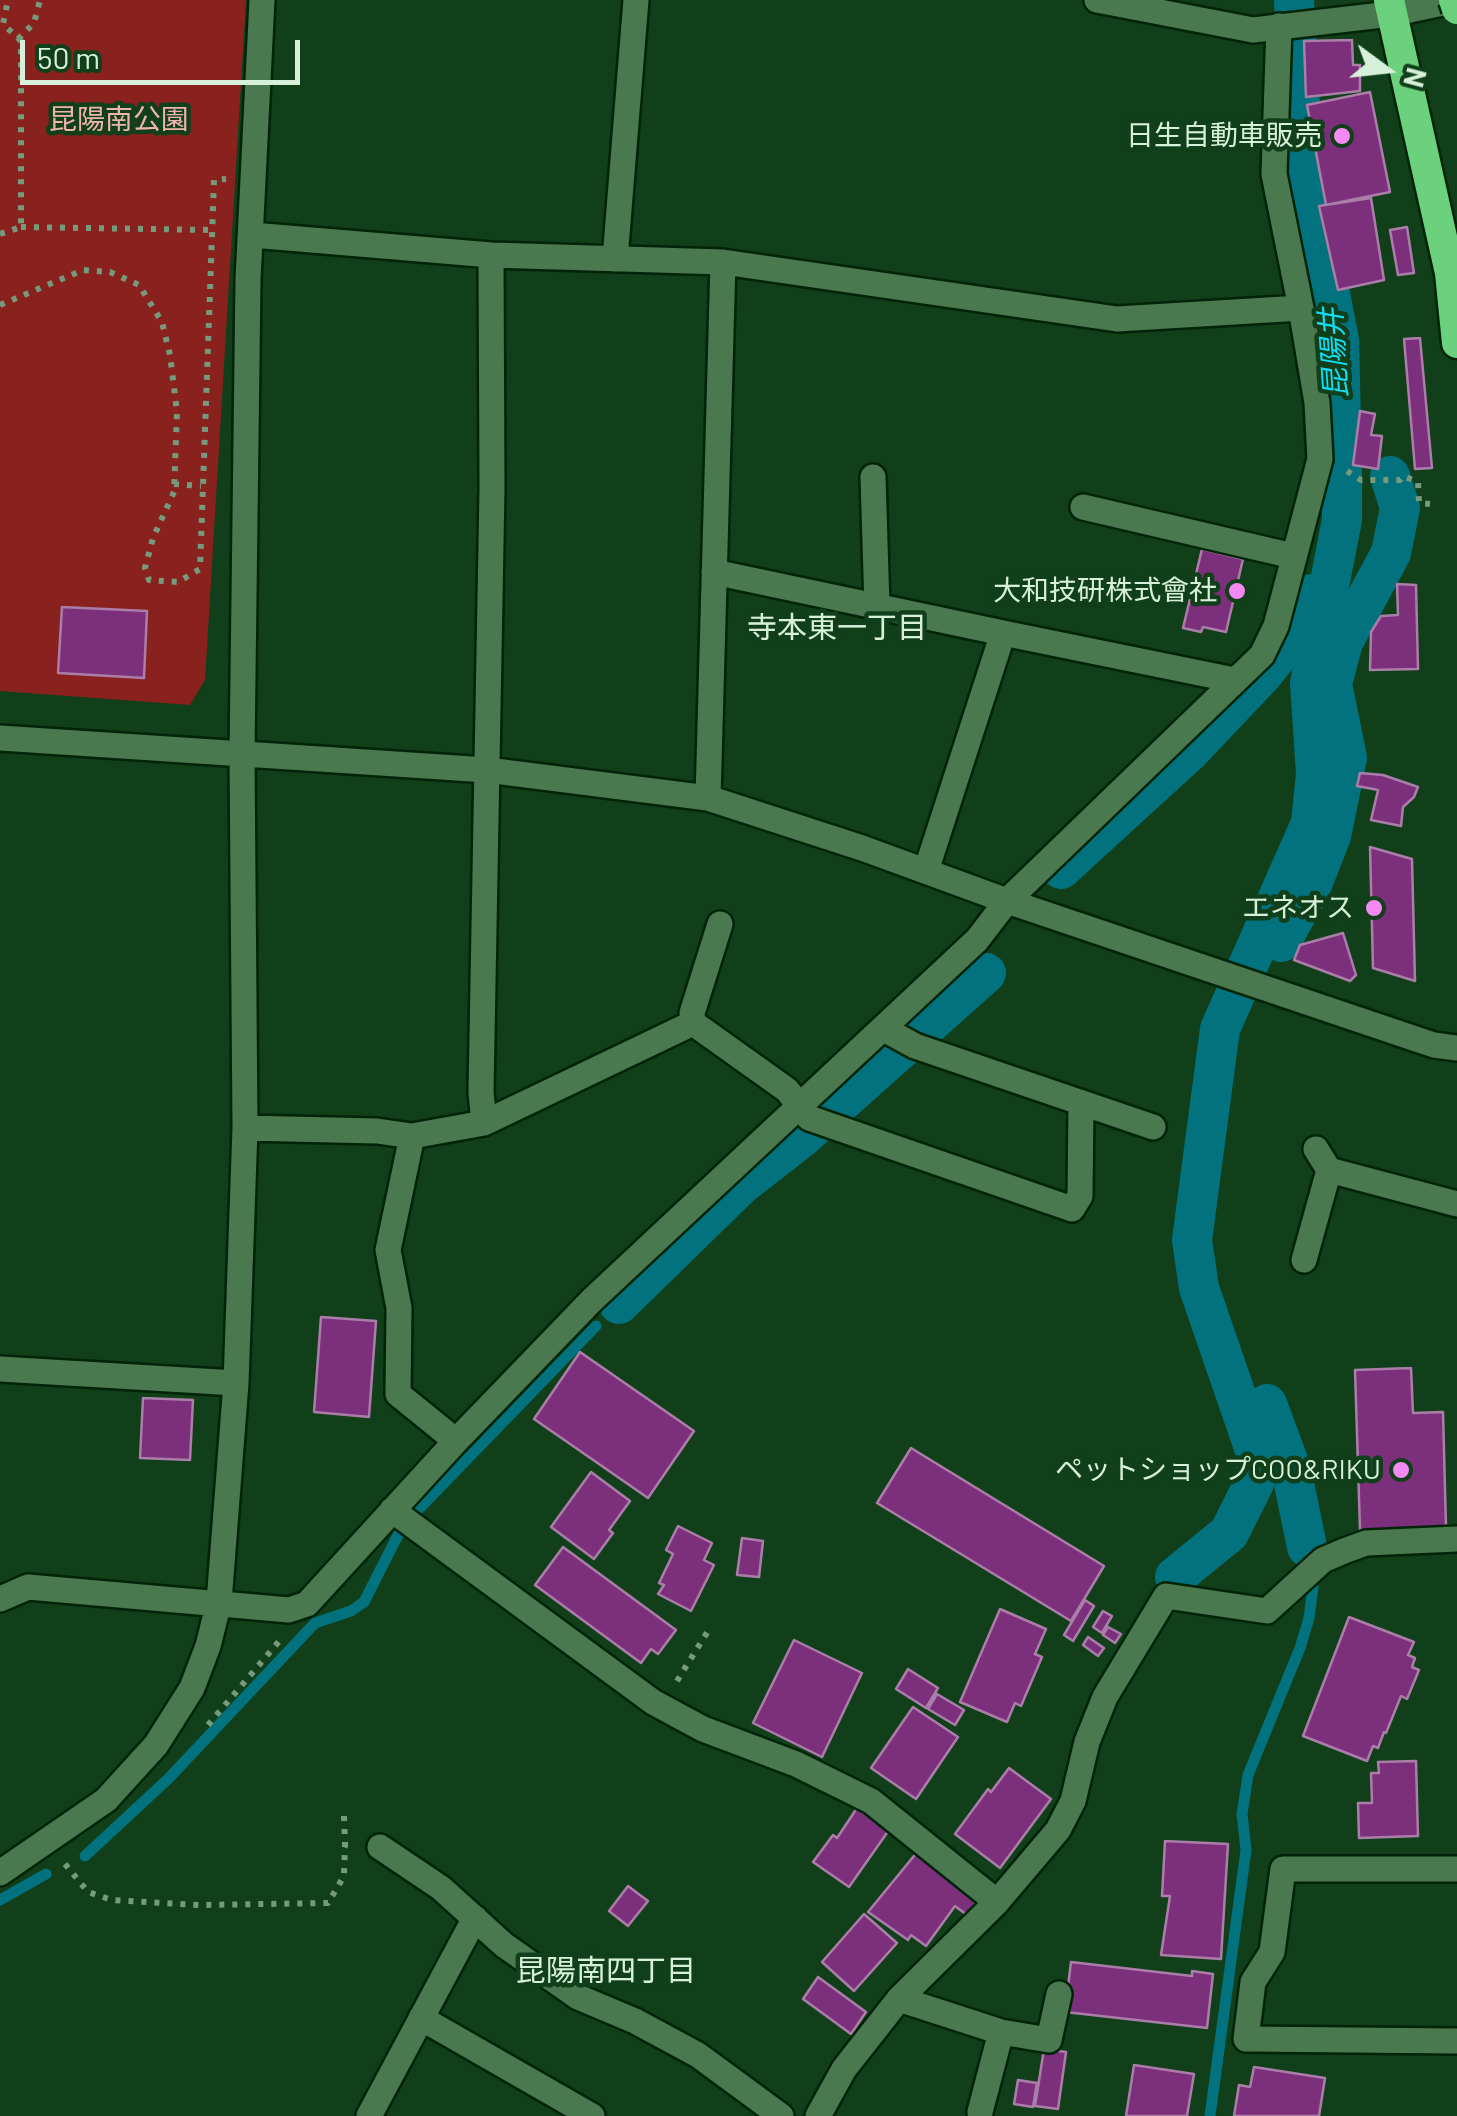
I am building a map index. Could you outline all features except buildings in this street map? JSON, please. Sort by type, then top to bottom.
[{"type":"highway","points":[[1456,0],[1457,9]]},
{"type":"highway","points":[[1390,7],[1450,273],[1457,343]]},
{"type":"street","points":[[0,1873],[106,1800],[169,1727],[201,1667],[219,1602],[236,1382],[245,1128],[242,754],[248,279],[262,0]]},
{"type":"street","points":[[615,259],[636,0]]},
{"type":"street","points":[[1098,0],[1253,30],[1456,0]]},
{"type":"street","points":[[0,1599],[28,1587],[289,1610],[307,1604],[592,1300],[812,1117],[899,1037],[1007,900],[1262,655],[1270,642],[1320,459],[1302,308],[1274,174],[1289,24]]},
{"type":"street","points":[[252,232],[491,255],[724,262],[1117,318],[1302,308]]},
{"type":"street","points":[[484,1123],[481,1092],[492,489],[491,255]]},
{"type":"street","points":[[708,798],[724,262]]},
{"type":"street","points":[[873,477],[877,607]]},
{"type":"street","points":[[1083,507],[1294,556]]},
{"type":"street","points":[[714,572],[1234,680]]},
{"type":"street","points":[[926,870],[1002,633]]},
{"type":"street","points":[[0,738],[487,770],[708,798],[1434,1045],[1457,1048]]},
{"type":"street","points":[[720,924],[692,1013],[693,1023],[787,1090],[812,1117],[1072,1209],[1080,1196],[1081,1103]]},
{"type":"street","points":[[245,1128],[377,1130],[412,1136],[484,1123],[693,1023]]},
{"type":"street","points":[[899,1037],[1152,1127]]},
{"type":"street","points":[[412,1136],[388,1250],[399,1308],[398,1394],[456,1441]]},
{"type":"street","points":[[1304,1260],[1322,1159],[1457,1204]]},
{"type":"street","points":[[0,1369],[236,1382]]},
{"type":"street","points":[[392,1510],[660,1706],[703,1730],[796,1764],[870,1801],[997,1902]]},
{"type":"street","points":[[818,2116],[844,2070],[899,2000],[997,1902],[1048,1844],[1066,1816],[1098,1710],[1123,1662],[1166,1596],[1268,1611],[1323,1560],[1344,1550],[1366,1544],[1457,1539]]},
{"type":"street","points":[[380,1846],[441,1888],[504,1944],[578,1997],[698,2055],[781,2116]]},
{"type":"street","points":[[1457,1870],[1283,1870],[1272,1952],[1253,1982],[1246,2039],[1457,2041]]},
{"type":"street","points":[[369,2116],[475,1918]]},
{"type":"street","points":[[899,2000],[1001,2032],[1049,2040],[1060,1994]]},
{"type":"street","points":[[421,2018],[592,2116]]},
{"type":"street","points":[[980,2112],[1001,2032]]},
{"type":"path","points":[[8,0],[2,24],[18,38]]},
{"type":"path","points":[[21,226],[18,38],[34,23],[40,0]]},
{"type":"path","points":[[0,304],[83,270],[110,272],[138,285],[162,322],[177,412],[174,492],[153,538],[146,568],[149,580],[178,582],[200,569],[214,180],[254,178]]},
{"type":"path","points":[[0,234],[21,226],[252,232]]},
{"type":"path","points":[[1350,472],[1361,480],[1381,482],[1400,480],[1403,476],[1418,482],[1419,503],[1430,504]]},
{"type":"path","points":[[174,484],[201,486]]},
{"type":"path","points":[[206,1727],[307,1604]]},
{"type":"path","points":[[660,1706],[708,1631]]},
{"type":"path","points":[[48,1842],[88,1892],[98,1896],[199,1904],[328,1903],[344,1876],[344,1816]]},
{"type":"path","points":[[346,1845],[380,1846]]},
{"type":"green space","name":"昆陽南公園","points":[[0,0],[246,0],[205,680],[190,705],[0,691]]},
{"type":"waterway","points":[[1294,0],[1301,121],[1314,194]]},
{"type":"waterway","name":"昆陽井","points":[[1175,1577],[1229,1533],[1254,1483],[1258,1459],[1199,1288],[1192,1240],[1220,1029],[1311,823],[1316,774],[1310,683],[1342,520],[1342,463],[1339,340],[1306,170]]},
{"type":"waterway","points":[[1281,942],[1311,887],[1331,836],[1347,758],[1332,684],[1343,642],[1391,553],[1400,508],[1390,476]]},
{"type":"waterway","points":[[1061,869],[1190,751],[1262,675],[1307,618],[1312,594]]},
{"type":"waterway","points":[[619,1304],[741,1185],[800,1139],[986,973]]},
{"type":"waterway","points":[[417,1511],[596,1326]]},
{"type":"waterway","points":[[1267,1404],[1291,1469],[1307,1547]]},
{"type":"waterway","points":[[85,1856],[168,1779],[315,1623],[351,1611],[364,1602],[399,1533]]},
{"type":"waterway","points":[[1210,2116],[1246,1850],[1242,1814],[1248,1775],[1300,1648],[1313,1587]]},
{"type":"waterway","points":[[0,1900],[46,1874]]},
{"type":"place","name":"日生自動車販売","points":[[1342,136]]},
{"type":"place","name":"大和技研株式會社","points":[[1237,591]]},
{"type":"place","name":"エネオス","points":[[1374,908]]},
{"type":"place","name":"ペットショップCOO&RIKU","points":[[1401,1470]]},
{"type":"district","name":"寺本東一丁目","points":[[837,628]]},
{"type":"district","name":"昆陽南四丁目","points":[[606,1971]]}]
